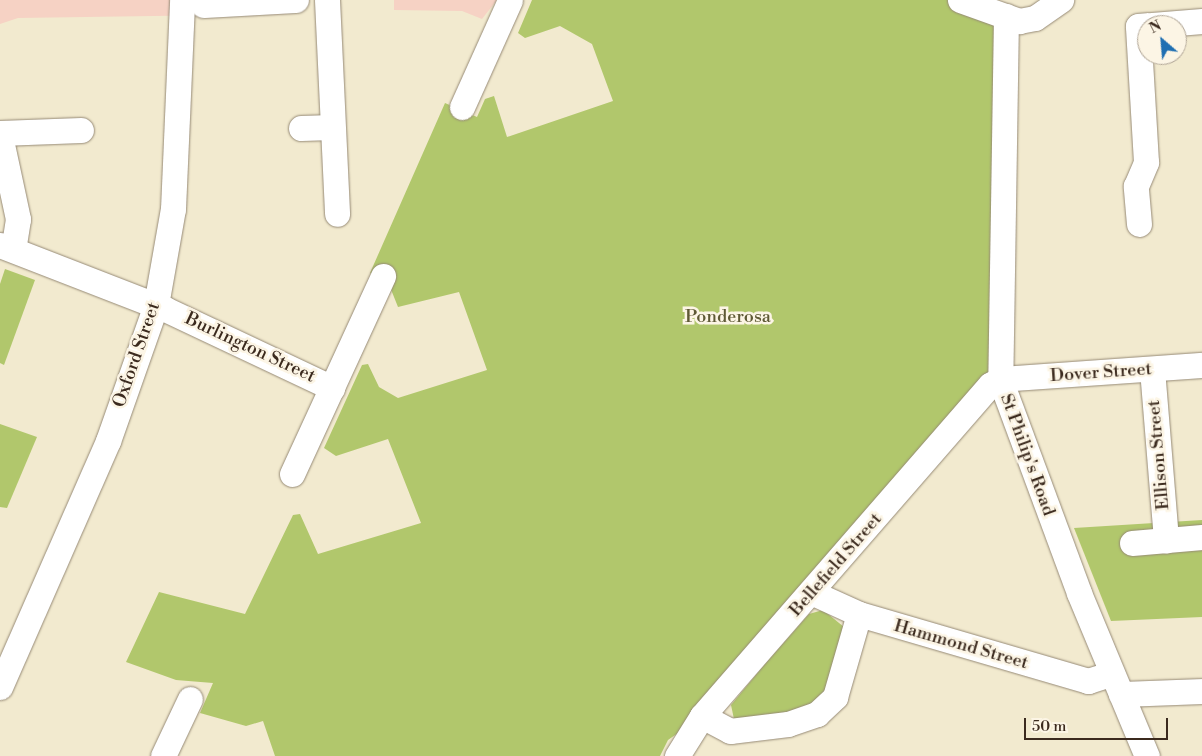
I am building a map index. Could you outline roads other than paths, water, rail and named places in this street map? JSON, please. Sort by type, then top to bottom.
[{"type":"street","points":[[193,2],[296,0]]},
{"type":"street","points":[[326,0],[337,214]]},
{"type":"street","points":[[462,107],[510,0]]},
{"type":"street","points":[[960,0],[1019,21],[1035,18],[1061,0]]},
{"type":"street","name":"Oxford Street","points":[[0,687],[108,441],[156,305],[172,209],[193,2]]},
{"type":"street","name":"St Philip's Road","points":[[1006,16],[1000,379],[1116,683],[1147,756]]},
{"type":"street","points":[[1187,22],[1202,21]]},
{"type":"street","points":[[1139,224],[1136,186],[1146,162],[1146,65]]},
{"type":"street","points":[[301,128],[332,126]]},
{"type":"street","points":[[7,247],[18,219],[0,134],[81,130]]},
{"type":"street","name":"Burlington Street","points":[[7,247],[156,305],[332,388]]},
{"type":"street","points":[[292,474],[383,276]]},
{"type":"street","name":"Dover Street","points":[[1000,379],[1202,365]]},
{"type":"street","name":"Ellison Street","points":[[1152,369],[1166,540]]},
{"type":"street","name":"Bellefield Street","points":[[677,756],[702,716],[813,593],[979,397],[1000,379]]},
{"type":"street","points":[[1132,543],[1202,537]]},
{"type":"street","name":"Hammond Street","points":[[813,593],[859,614],[1088,681],[1202,691]]},
{"type":"street","points":[[702,716],[730,731],[788,724],[817,714],[835,697],[859,614]]},
{"type":"street","points":[[163,756],[190,699]]},
{"type":"park label","name":"Ponderosa","points":[[728,317]]}]
